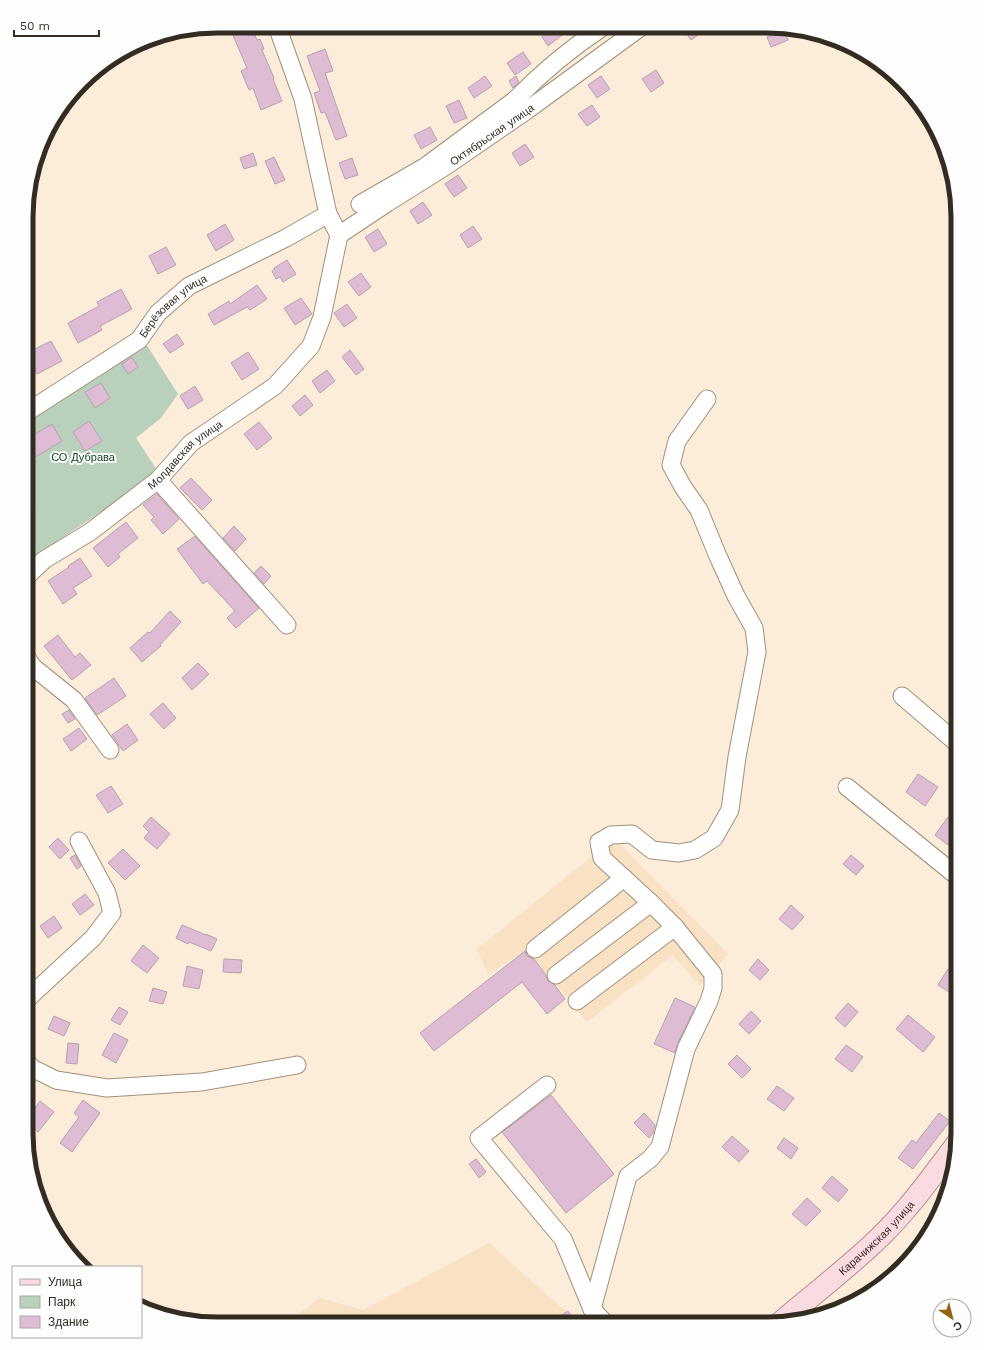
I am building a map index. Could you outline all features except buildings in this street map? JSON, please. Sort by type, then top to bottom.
[{"type":"main road","name":"Карачижская улица","points":[[789,1315],[841,1272],[880,1236],[917,1197],[950,1153]]},
{"type":"street","points":[[279,33],[303,99],[328,214],[339,235]]},
{"type":"street","points":[[360,204],[426,166],[521,106],[532,83],[584,39],[594,33]]},
{"type":"street","name":"Октябрьская улица","points":[[339,235],[386,203],[446,166],[521,106],[632,33]]},
{"type":"street","name":"Берёзовая улица","points":[[33,408],[139,340],[158,313],[189,286],[286,238],[328,214]]},
{"type":"street","name":"Молдавская улица","points":[[33,570],[44,560],[90,532],[158,480],[191,443],[275,386],[311,346],[322,317],[339,235]]},
{"type":"street","points":[[592,1309],[628,1176],[650,1159],[660,1147],[686,1050],[709,1001],[713,988],[713,974],[675,927],[651,902],[602,858],[599,842],[611,835],[632,834],[652,850],[678,854],[695,850],[714,838],[730,810],[737,757],[757,652],[754,628],[736,596],[716,554],[699,510],[683,487],[671,465],[677,441],[707,399]]},
{"type":"street","points":[[158,480],[287,625]]},
{"type":"street","points":[[33,667],[74,700],[110,750]]},
{"type":"street","points":[[902,696],[951,738]]},
{"type":"street","points":[[847,787],[951,872]]},
{"type":"street","points":[[33,994],[93,938],[112,913],[107,893],[79,841]]},
{"type":"street","points":[[535,949],[624,878]]},
{"type":"street","points":[[556,975],[651,902]]},
{"type":"street","points":[[577,1001],[675,927]]},
{"type":"street","points":[[33,1068],[56,1080],[107,1088],[202,1082],[297,1065]]},
{"type":"street","points":[[547,1085],[479,1138],[563,1239],[592,1309],[599,1317]]},
{"type":"shaded area","points":[[614,838],[728,954],[700,986],[673,955],[587,1022],[527,950],[488,974],[477,949]]},
{"type":"shaded area","points":[[489,1243],[572,1317],[294,1317],[320,1298],[363,1310]]},
{"type":"green space","name":"СО Дубрава","points":[[146,344],[178,394],[161,418],[136,438],[159,473],[33,559],[33,415]]}]
